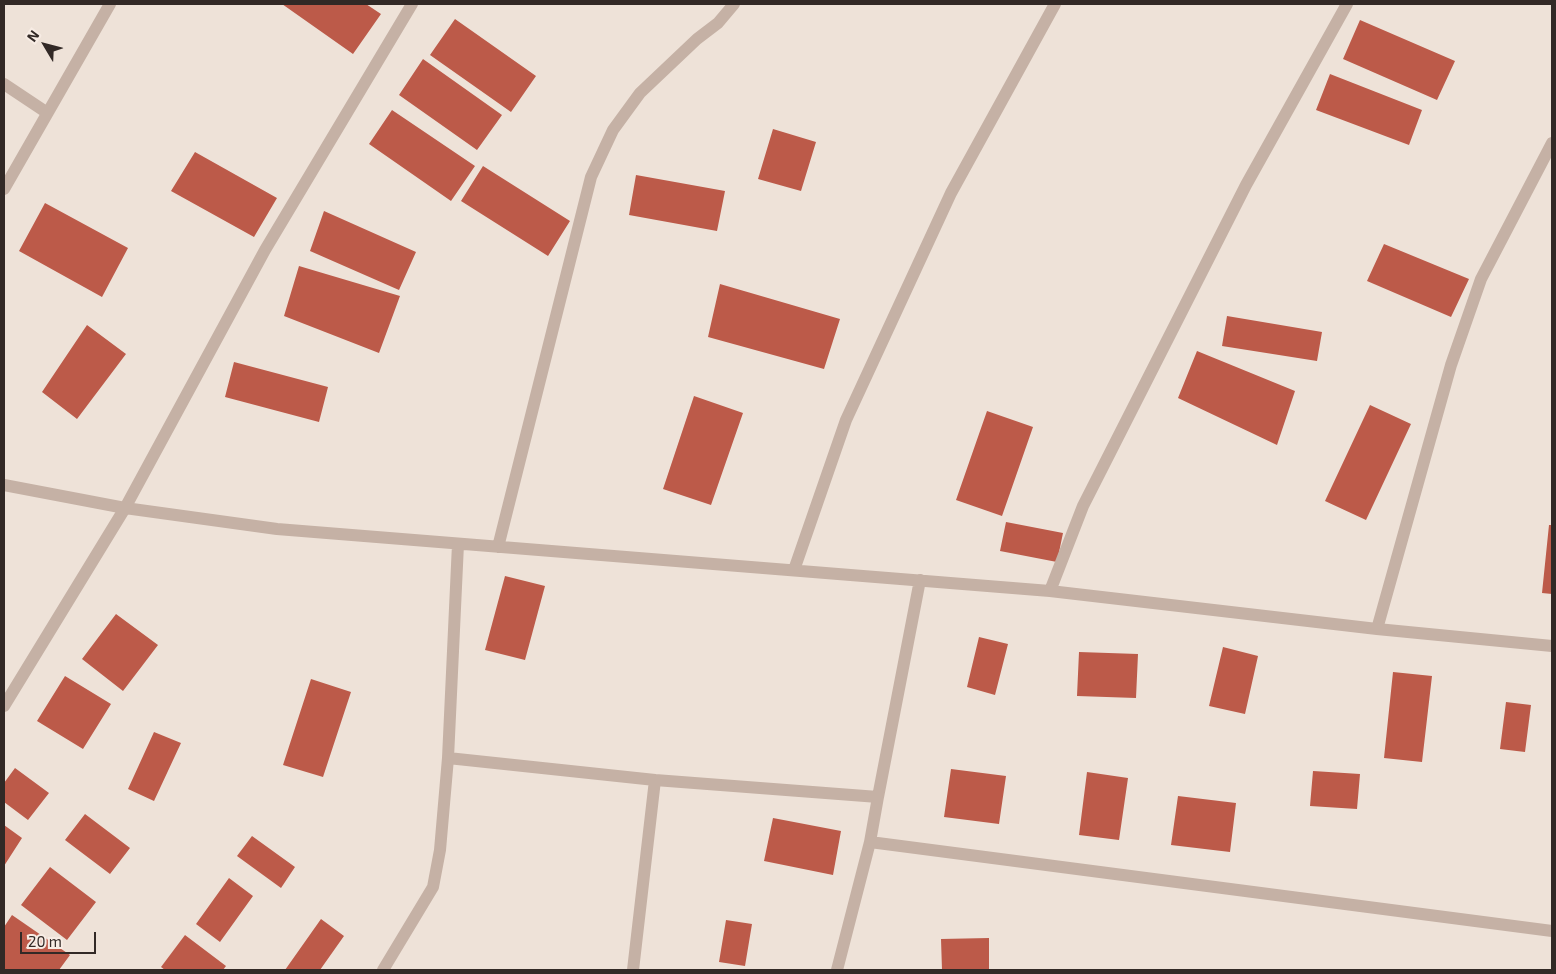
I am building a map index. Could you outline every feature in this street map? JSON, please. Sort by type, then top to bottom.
[{"type":"street","points":[[4,189],[46,112],[110,4]]},
{"type":"street","points":[[4,706],[125,508],[265,250],[412,4]]},
{"type":"street","points":[[498,547],[591,177],[613,130],[640,93],[697,39],[718,22],[734,4]]},
{"type":"street","points":[[794,570],[846,420],[951,193],[1055,4]]},
{"type":"street","points":[[1050,591],[1070,537],[1110,454],[1246,185],[1347,4]]},
{"type":"street","points":[[4,84],[46,112]]},
{"type":"street","points":[[1377,629],[1446,384],[1481,279],[1552,143]]},
{"type":"street","points":[[4,485],[125,508],[277,529],[1050,591],[1377,629],[1552,646]]},
{"type":"street","points":[[383,970],[432,887],[440,850],[448,758],[458,544]]},
{"type":"street","points":[[837,970],[870,842],[920,580]]},
{"type":"street","points":[[448,758],[655,780],[878,797]]},
{"type":"street","points":[[633,970],[655,780]]},
{"type":"street","points":[[870,842],[1552,931]]},
{"type":"building","points":[[282,4],[366,4],[381,14],[353,54]]},
{"type":"building","points":[[455,19],[536,76],[511,112],[430,55]]},
{"type":"building","points":[[1360,20],[1455,61],[1437,100],[1343,59]]},
{"type":"building","points":[[423,59],[502,115],[477,150],[399,95]]},
{"type":"building","points":[[1330,74],[1422,110],[1409,145],[1316,110]]},
{"type":"building","points":[[392,110],[475,166],[451,201],[369,144]]},
{"type":"building","points":[[773,129],[816,142],[801,191],[758,179]]},
{"type":"building","points":[[195,152],[277,198],[254,237],[171,191]]},
{"type":"building","points":[[483,166],[570,221],[548,256],[461,201]]},
{"type":"building","points":[[636,175],[725,191],[717,231],[629,215]]},
{"type":"building","points":[[45,203],[128,248],[102,297],[19,251]]},
{"type":"building","points":[[324,211],[416,252],[399,290],[310,251]]},
{"type":"building","points":[[1384,244],[1469,279],[1451,317],[1367,281]]},
{"type":"building","points":[[299,266],[400,296],[379,353],[284,316]]},
{"type":"building","points":[[720,284],[840,319],[824,369],[708,337]]},
{"type":"building","points":[[1227,316],[1322,332],[1317,361],[1222,346]]},
{"type":"building","points":[[87,325],[126,354],[77,419],[42,392]]},
{"type":"building","points":[[1197,351],[1295,391],[1277,445],[1178,398]]},
{"type":"building","points":[[234,362],[328,387],[319,422],[225,397]]},
{"type":"building","points":[[694,396],[743,413],[711,505],[663,489]]},
{"type":"building","points":[[1370,405],[1411,424],[1366,520],[1325,501]]},
{"type":"building","points":[[987,411],[1033,427],[1002,516],[956,500]]},
{"type":"building","points":[[1006,522],[1063,533],[1057,562],[1000,551]]},
{"type":"building","points":[[1549,525],[1552,525],[1552,594],[1542,593]]},
{"type":"building","points":[[505,576],[545,586],[525,660],[485,650]]},
{"type":"building","points":[[116,614],[158,645],[123,691],[82,659]]},
{"type":"building","points":[[979,637],[1008,644],[995,695],[967,687]]},
{"type":"building","points":[[1223,647],[1258,656],[1245,714],[1209,706]]},
{"type":"building","points":[[1079,652],[1138,654],[1136,698],[1077,696]]},
{"type":"building","points":[[1393,672],[1432,676],[1422,762],[1384,758]]},
{"type":"building","points":[[65,676],[111,704],[83,749],[37,721]]},
{"type":"building","points":[[311,679],[351,692],[323,777],[283,765]]},
{"type":"building","points":[[1506,702],[1531,705],[1525,752],[1500,749]]},
{"type":"building","points":[[154,732],[181,743],[154,801],[128,789]]},
{"type":"building","points":[[15,768],[49,793],[28,820],[4,802],[4,783]]},
{"type":"building","points":[[951,769],[1006,776],[999,824],[944,817]]},
{"type":"building","points":[[1313,771],[1360,774],[1357,809],[1310,806]]},
{"type":"building","points":[[1087,772],[1128,778],[1119,840],[1079,835]]},
{"type":"building","points":[[1178,796],[1236,803],[1230,852],[1171,845]]},
{"type":"building","points":[[85,814],[130,848],[110,874],[65,840]]},
{"type":"building","points":[[773,818],[841,831],[833,875],[764,861]]},
{"type":"building","points":[[4,825],[22,838],[4,866]]},
{"type":"building","points":[[252,836],[295,867],[281,888],[237,856]]},
{"type":"building","points":[[50,867],[96,902],[67,940],[21,905]]},
{"type":"building","points":[[229,878],[253,896],[220,942],[196,924]]},
{"type":"building","points":[[12,915],[70,955],[59,970],[4,970],[4,927]]},
{"type":"building","points":[[321,919],[344,936],[320,970],[285,970]]},
{"type":"building","points":[[726,920],[752,924],[745,966],[719,962]]},
{"type":"building","points":[[185,935],[226,966],[223,970],[165,970],[161,967]]},
{"type":"building","points":[[989,938],[989,970],[942,970],[941,939]]}]
